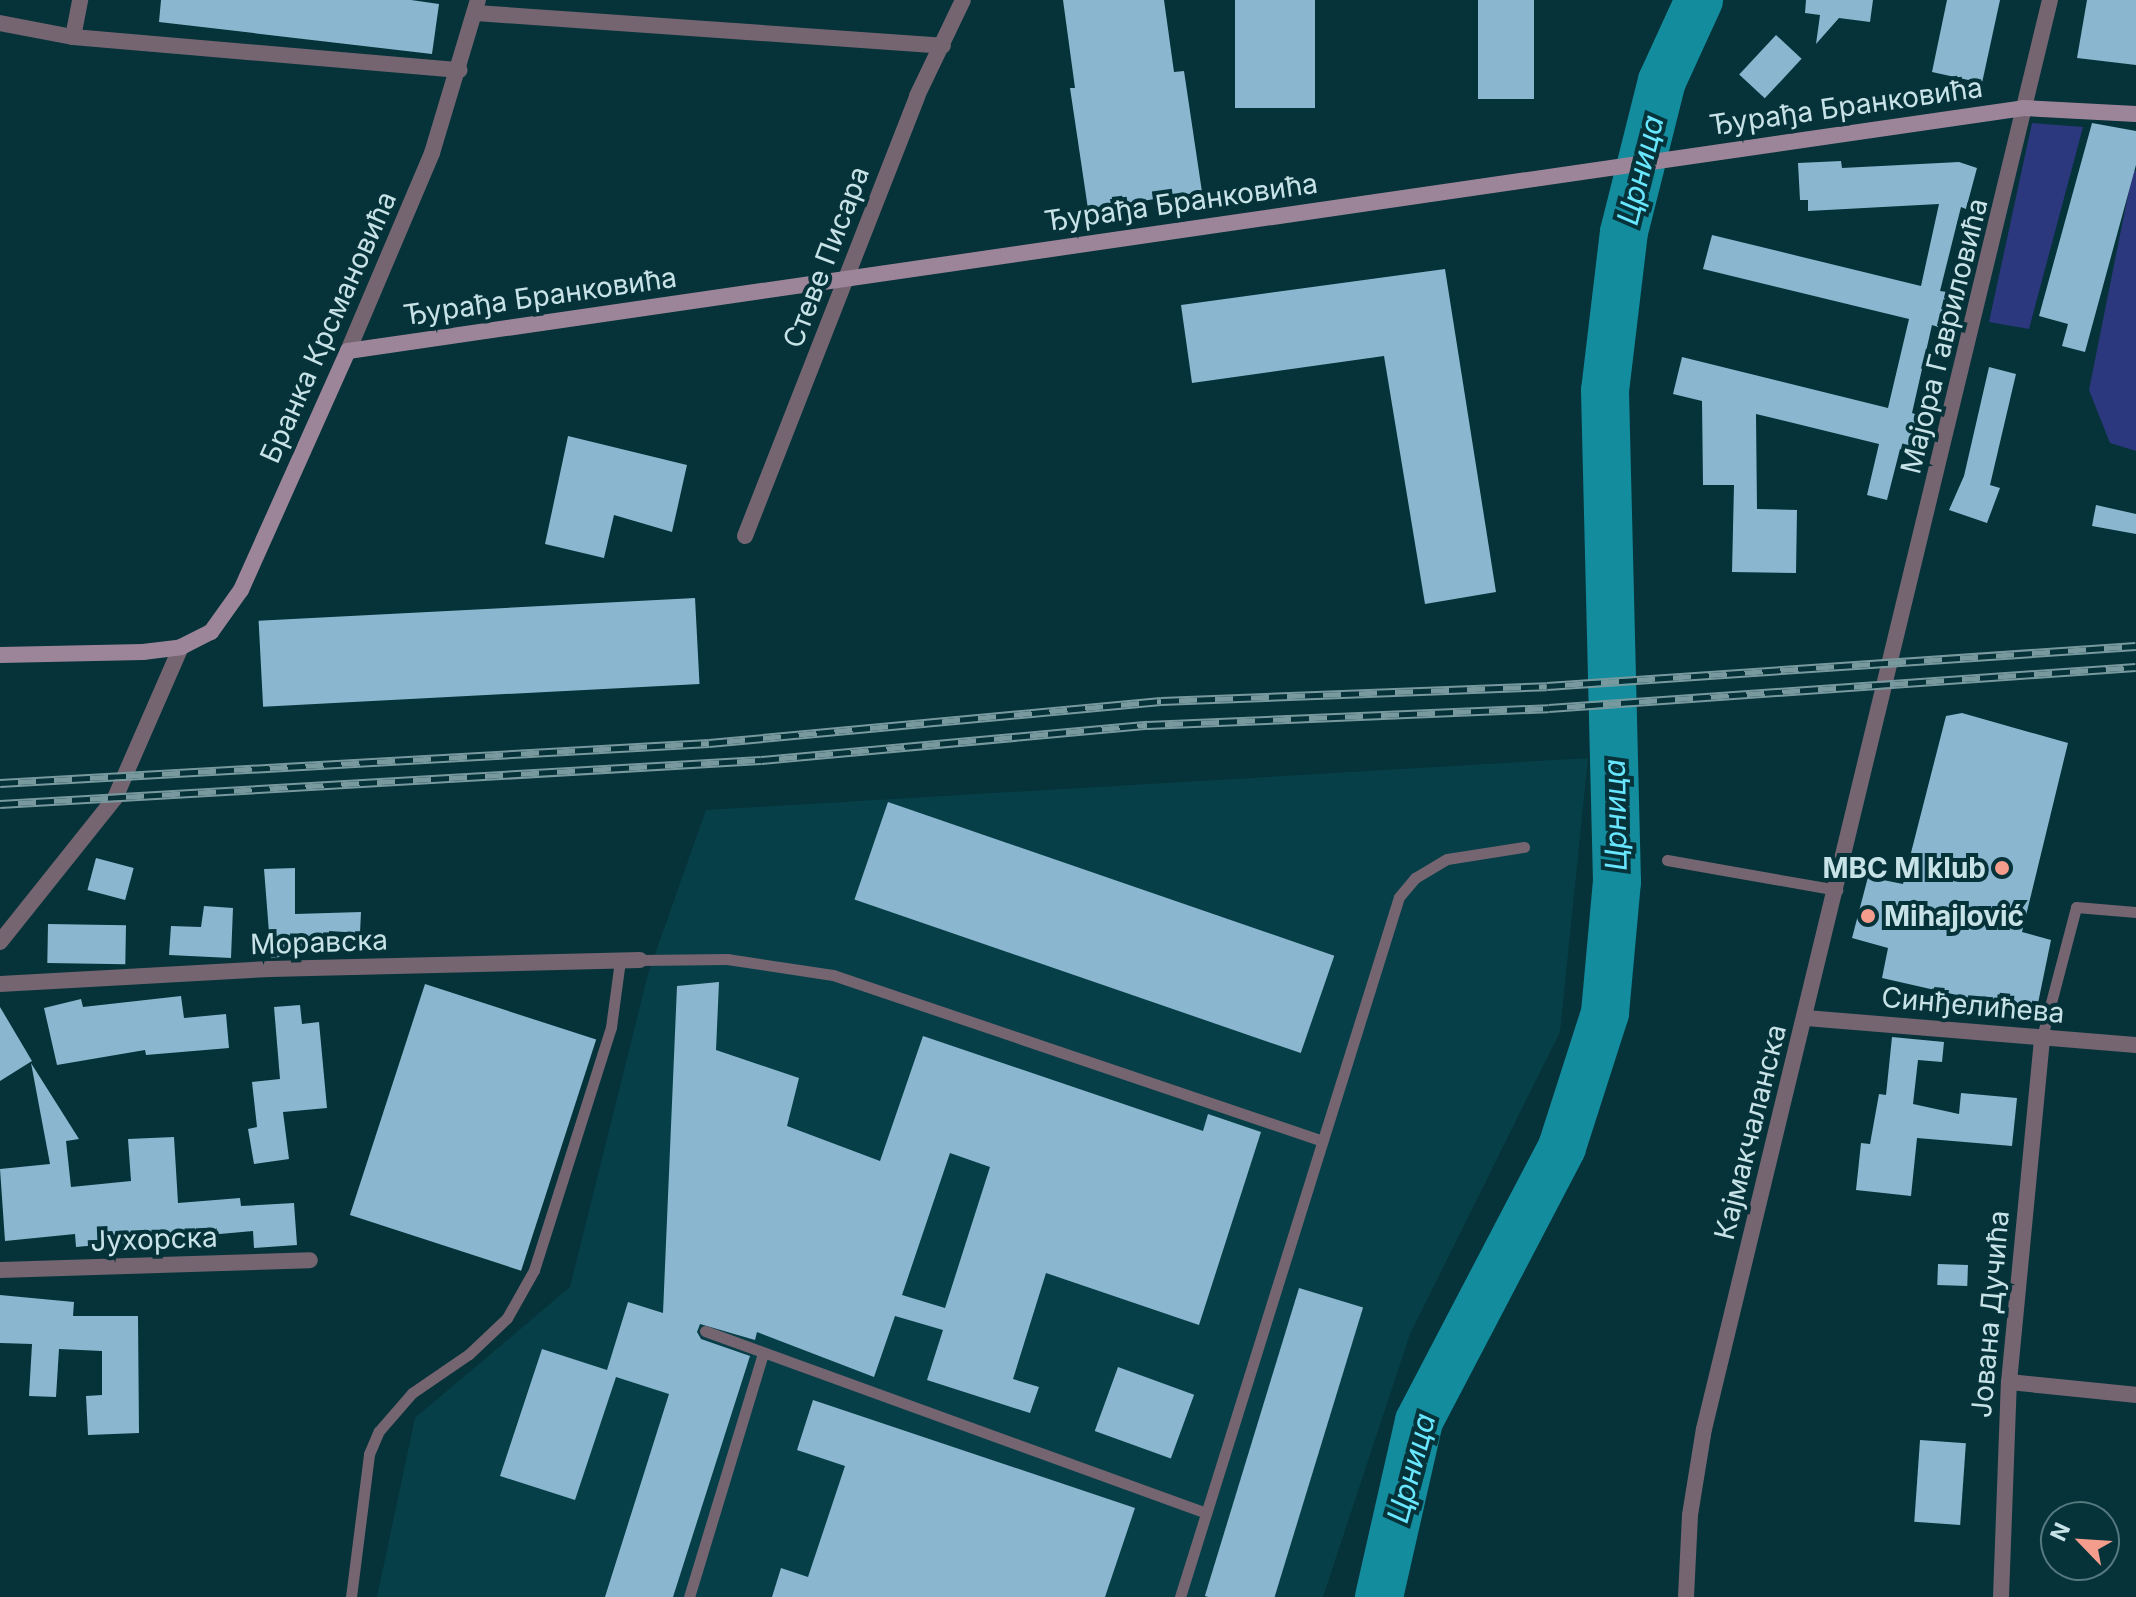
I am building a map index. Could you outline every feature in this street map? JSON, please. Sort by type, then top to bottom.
[{"type":"main road","name":"Ђурађа Бранковића","points":[[348,351],[1530,177],[2023,108],[2136,114]]},
{"type":"main road","name":"Бранка Крсмановића","points":[[181,647],[211,632],[230,609],[348,351]]},
{"type":"main road","points":[[0,655],[181,647]]},
{"type":"street","points":[[73,37],[80,0]]},
{"type":"street","name":"Стеве Писара","points":[[745,536],[917,96],[963,0]]},
{"type":"street","name":"Мајора Гавриловића","points":[[1887,683],[2050,0]]},
{"type":"street","points":[[477,6],[943,46]]},
{"type":"street","name":"Бранка Крсмановића","points":[[348,351],[405,222],[460,70],[477,6]]},
{"type":"street","points":[[0,23],[73,37],[460,70]]},
{"type":"street","points":[[0,942],[115,798],[181,647]]},
{"type":"street","name":"Кајмакчаланска","points":[[1686,1597],[1690,1515],[1704,1429],[1887,683]]},
{"type":"street","name":"Моравска","points":[[0,984],[258,969],[640,960]]},
{"type":"street","name":"Синђелићева","points":[[1806,1018],[2136,1045]]},
{"type":"street","name":"Јована Дучића","points":[[2001,1597],[2009,1382],[2042,1037]]},
{"type":"street","name":"Јухорска","points":[[0,1270],[310,1260]]},
{"type":"street","points":[[2009,1382],[2136,1395]]},
{"type":"lane","points":[[1180,1597],[1320,1140],[1399,897],[1415,878],[1447,859],[1524,847]]},
{"type":"lane","points":[[1667,860],[1837,890]]},
{"type":"lane","points":[[2042,1037],[2076,907],[2136,912]]},
{"type":"lane","points":[[640,960],[727,959],[833,975],[1320,1140]]},
{"type":"lane","points":[[351,1597],[369,1454],[379,1431],[412,1393],[469,1354],[507,1318],[534,1270],[611,1027],[620,960]]},
{"type":"lane","points":[[705,1331],[1206,1513]]},
{"type":"lane","points":[[689,1597],[763,1354]]},
{"type":"shaded area","points":[[2032,123],[2083,127],[2029,329],[1989,322]]},
{"type":"shaded area","points":[[2133,170],[2136,171],[2136,451],[2110,443],[2089,390]]},
{"type":"shaded area","points":[[1588,758],[1560,1032],[1410,1334],[1323,1597],[377,1597],[415,1418],[570,1287],[648,974],[706,810]]},
{"type":"building","points":[[161,0],[411,0],[439,4],[432,54],[159,22]]},
{"type":"building","points":[[1063,0],[1164,0],[1174,72],[1184,71],[1202,192],[1088,209],[1070,88],[1075,88]]},
{"type":"building","points":[[1235,0],[1315,0],[1315,108],[1235,108]]},
{"type":"building","points":[[1478,0],[1534,0],[1534,99],[1478,99]]},
{"type":"building","points":[[1806,0],[1873,0],[1870,22],[1839,18],[1816,44],[1820,15],[1805,13]]},
{"type":"building","points":[[1947,0],[2000,0],[1982,83],[1932,72]]},
{"type":"building","points":[[2087,0],[2136,0],[2136,65],[2077,58]]},
{"type":"building","points":[[1776,35],[1802,59],[1765,98],[1739,74]]},
{"type":"building","points":[[2092,123],[2136,131],[2136,165],[2085,352],[2062,346],[2068,324],[2039,316]]},
{"type":"building","points":[[1841,161],[1842,168],[1959,162],[1977,168],[1966,209],[1961,207],[1940,291],[1947,292],[1938,327],[1932,325],[1912,413],[1918,415],[1909,452],[1900,449],[1887,500],[1867,495],[1879,444],[1756,414],[1757,509],[1797,510],[1796,573],[1732,572],[1734,485],[1703,485],[1702,401],[1673,394],[1682,357],[1888,408],[1909,319],[1703,269],[1712,235],[1921,286],[1939,204],[1808,211],[1808,200],[1800,200],[1798,163]]},
{"type":"building","points":[[1445,269],[1496,592],[1425,604],[1384,356],[1192,383],[1181,305]]},
{"type":"building","points":[[1989,367],[2016,374],[1990,485],[2000,488],[1987,523],[1949,510],[1964,476]]},
{"type":"building","points":[[568,436],[687,465],[672,532],[614,515],[604,558],[545,544]]},
{"type":"building","points":[[2096,505],[2136,514],[2136,534],[2092,526]]},
{"type":"building","points":[[695,598],[700,684],[263,707],[259,621]]},
{"type":"building","points":[[1962,713],[2068,743],[2022,932],[2051,940],[2036,1013],[1882,978],[1888,948],[1852,938],[1868,877],[1903,884],[1946,716]]},
{"type":"building","points":[[888,802],[1334,956],[1301,1053],[854,899]]},
{"type":"building","points":[[96,858],[134,868],[125,900],[87,890]]},
{"type":"building","points":[[295,868],[295,914],[361,912],[360,933],[329,931],[330,951],[271,958],[264,869]]},
{"type":"building","points":[[204,906],[233,908],[231,958],[169,955],[171,926],[201,927]]},
{"type":"building","points":[[48,924],[126,925],[125,964],[47,963]]},
{"type":"building","points":[[719,982],[716,1050],[799,1078],[787,1126],[880,1161],[923,1036],[1203,1131],[1208,1114],[1261,1132],[1199,1325],[1046,1273],[1013,1379],[1039,1387],[1030,1413],[927,1380],[943,1330],[895,1316],[874,1377],[757,1332],[755,1340],[700,1324],[697,1332],[701,1339],[750,1356],[673,1597],[605,1597],[669,1394],[616,1377],[575,1500],[500,1476],[542,1349],[607,1370],[628,1302],[663,1313],[677,986]],"holes":[[[950,1153],[990,1167],[945,1308],[902,1295]]]},
{"type":"building","points":[[425,984],[596,1040],[521,1271],[350,1215]]},
{"type":"building","points":[[181,996],[184,1018],[226,1014],[229,1048],[146,1055],[145,1050],[57,1065],[44,1008],[81,999],[83,1007]]},
{"type":"building","points":[[300,1005],[302,1024],[319,1022],[327,1108],[283,1112],[289,1159],[254,1164],[248,1129],[257,1127],[252,1082],[280,1079],[274,1007]]},
{"type":"building","points":[[0,1007],[32,1061],[0,1081]]},
{"type":"building","points":[[1892,1037],[1944,1042],[1942,1062],[1918,1060],[1913,1104],[1959,1114],[1961,1093],[2017,1098],[2012,1146],[1917,1138],[1911,1196],[1856,1190],[1861,1143],[1870,1144],[1879,1094],[1886,1095]]},
{"type":"building","points":[[31,1063],[79,1139],[66,1141],[71,1187],[131,1181],[128,1139],[174,1137],[178,1203],[240,1198],[241,1206],[294,1203],[297,1245],[254,1248],[253,1231],[76,1247],[75,1234],[5,1241],[0,1169],[50,1164]]},
{"type":"building","points":[[1938,1264],[1968,1265],[1967,1286],[1937,1285]]},
{"type":"building","points":[[1299,1288],[1363,1308],[1275,1597],[1205,1596]]},
{"type":"building","points":[[0,1295],[74,1302],[73,1316],[138,1316],[139,1433],[88,1435],[86,1396],[102,1395],[102,1351],[59,1349],[56,1397],[29,1396],[32,1344],[0,1343]]},
{"type":"building","points":[[1118,1367],[1194,1395],[1171,1459],[1095,1431]]},
{"type":"building","points":[[813,1400],[1135,1508],[1105,1597],[772,1597],[781,1568],[808,1577],[845,1466],[797,1450]]},
{"type":"building","points":[[1920,1440],[1966,1443],[1960,1525],[1914,1522]]},
{"type":"waterway","name":"Црница","points":[[1379,1597],[1419,1421],[1562,1147],[1605,1013],[1617,882],[1605,391],[1624,232],[1662,81],[1699,0]]},
{"type":"railway","points":[[0,783],[709,743],[1161,701],[1547,686],[2136,646]]},
{"type":"railway","points":[[0,804],[761,760],[1147,725],[1549,708],[2136,667]]},
{"type":"place","name":"MBC M klub","points":[[2002,868]]},
{"type":"place","name":"Mihajlović","points":[[1868,916]]}]
